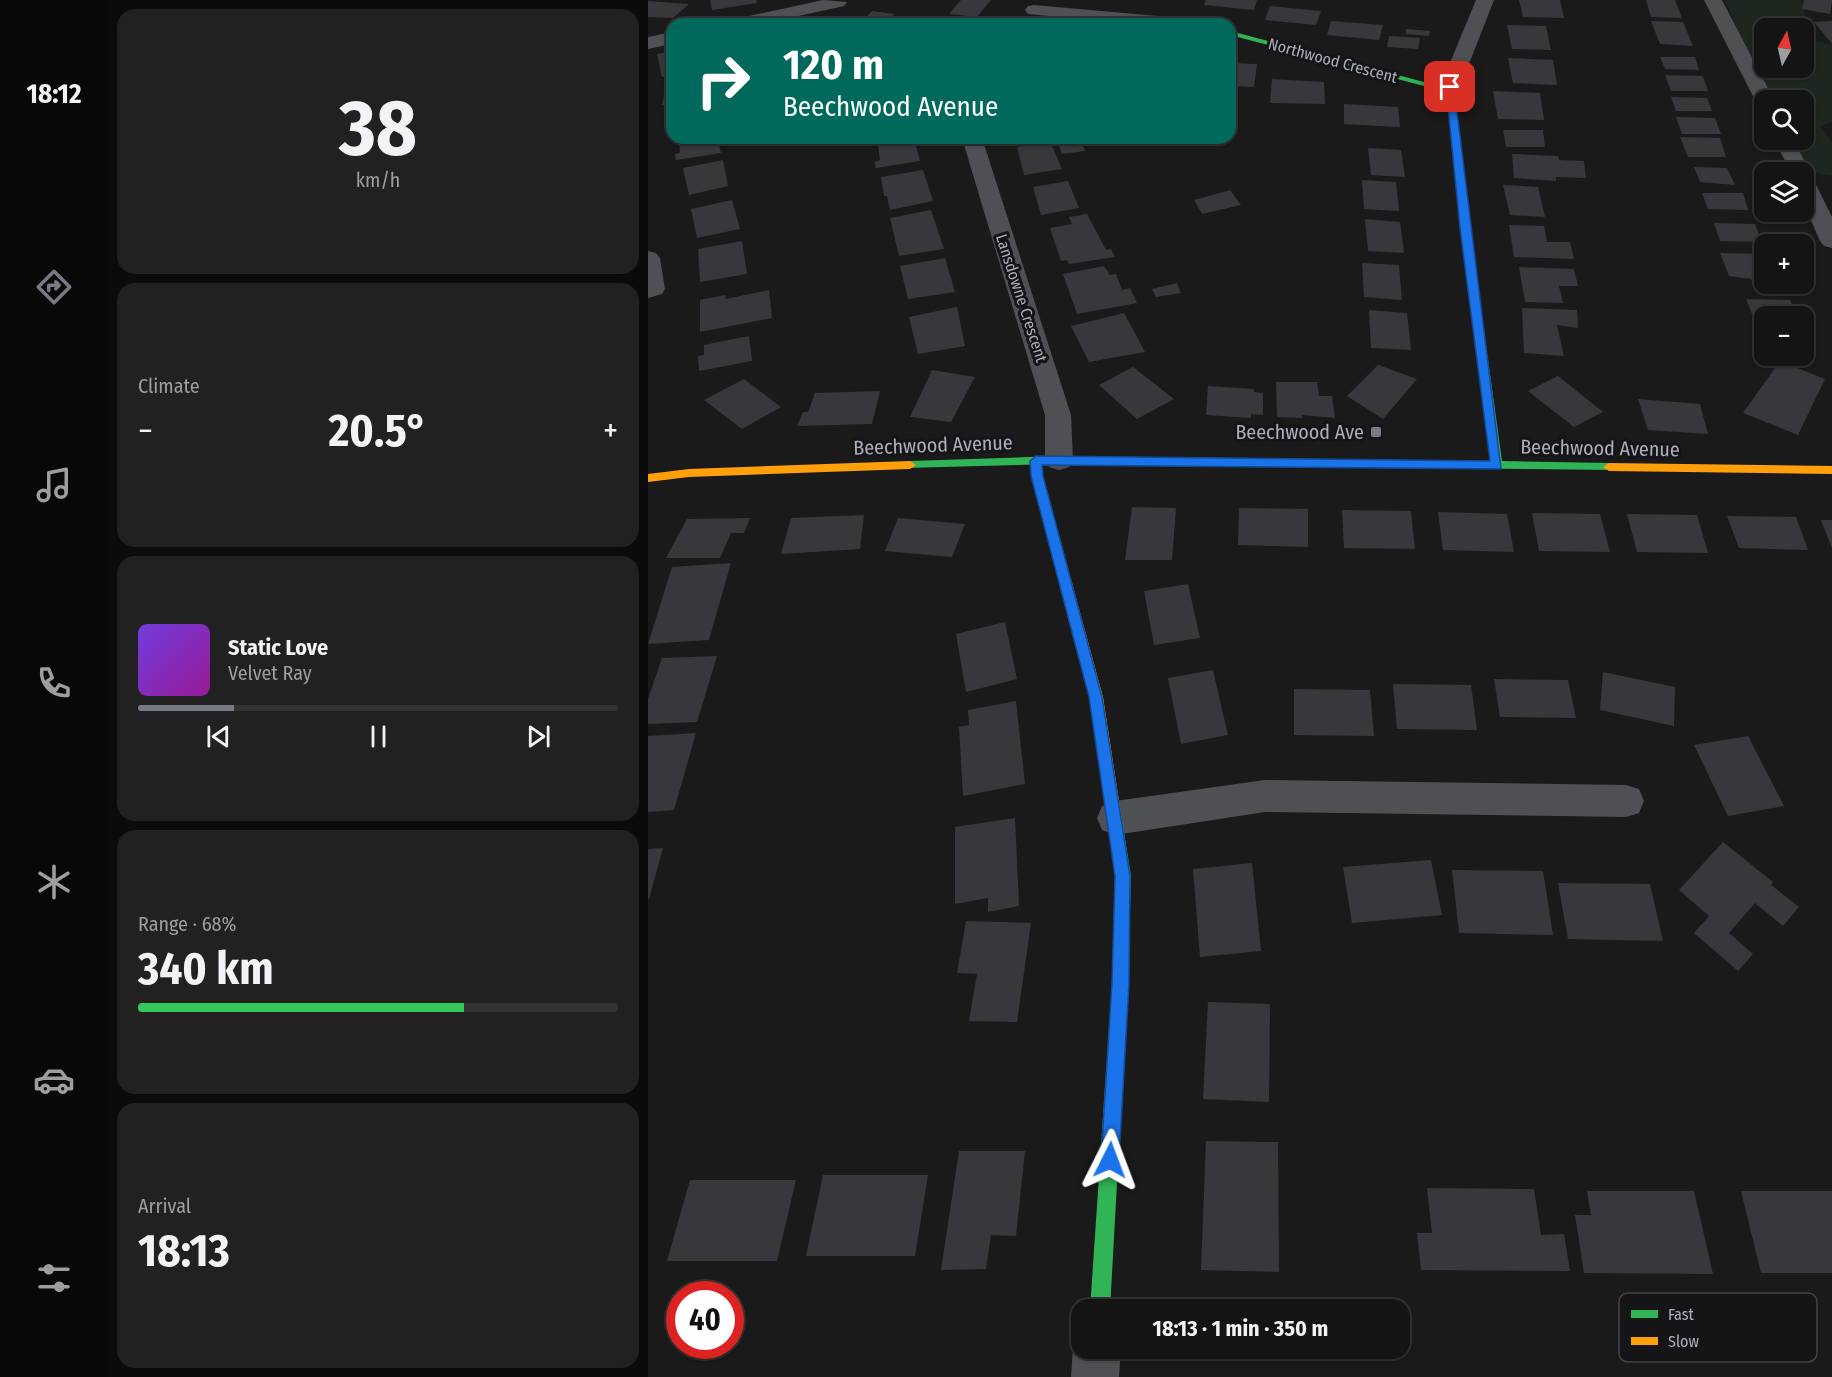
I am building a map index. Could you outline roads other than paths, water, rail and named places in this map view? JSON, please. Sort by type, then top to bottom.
[{"type":"street","points":[[1485,0],[1450,87],[1465,228],[1497,466]]},
{"type":"street","points":[[1713,0],[1759,90]]},
{"type":"street","points":[[766,18],[838,3]]},
{"type":"street","points":[[1033,11],[1119,18]]},
{"type":"street","name":"Northwood Crescent","points":[[1236,35],[1424,84],[1450,87]]},
{"type":"street","points":[[648,43],[666,39]]},
{"type":"street","name":"Lansdowne Crescent","points":[[974,144],[1058,415],[1047,460],[1037,476],[1096,697],[1123,876],[1120,983],[1101,1299]]},
{"type":"street","points":[[1814,193],[1832,241]]},
{"type":"street","points":[[648,258],[653,289],[648,290]]},
{"type":"street","name":"Beechwood Avenue","points":[[648,478],[689,473],[1047,460],[1832,470]]},
{"type":"street","points":[[1115,818],[1265,796],[1626,801]]},
{"type":"street","points":[[1095,1377],[1096,1359]]},
{"type":"place","name":"Beechwood Ave","points":[[1376,432]]}]
